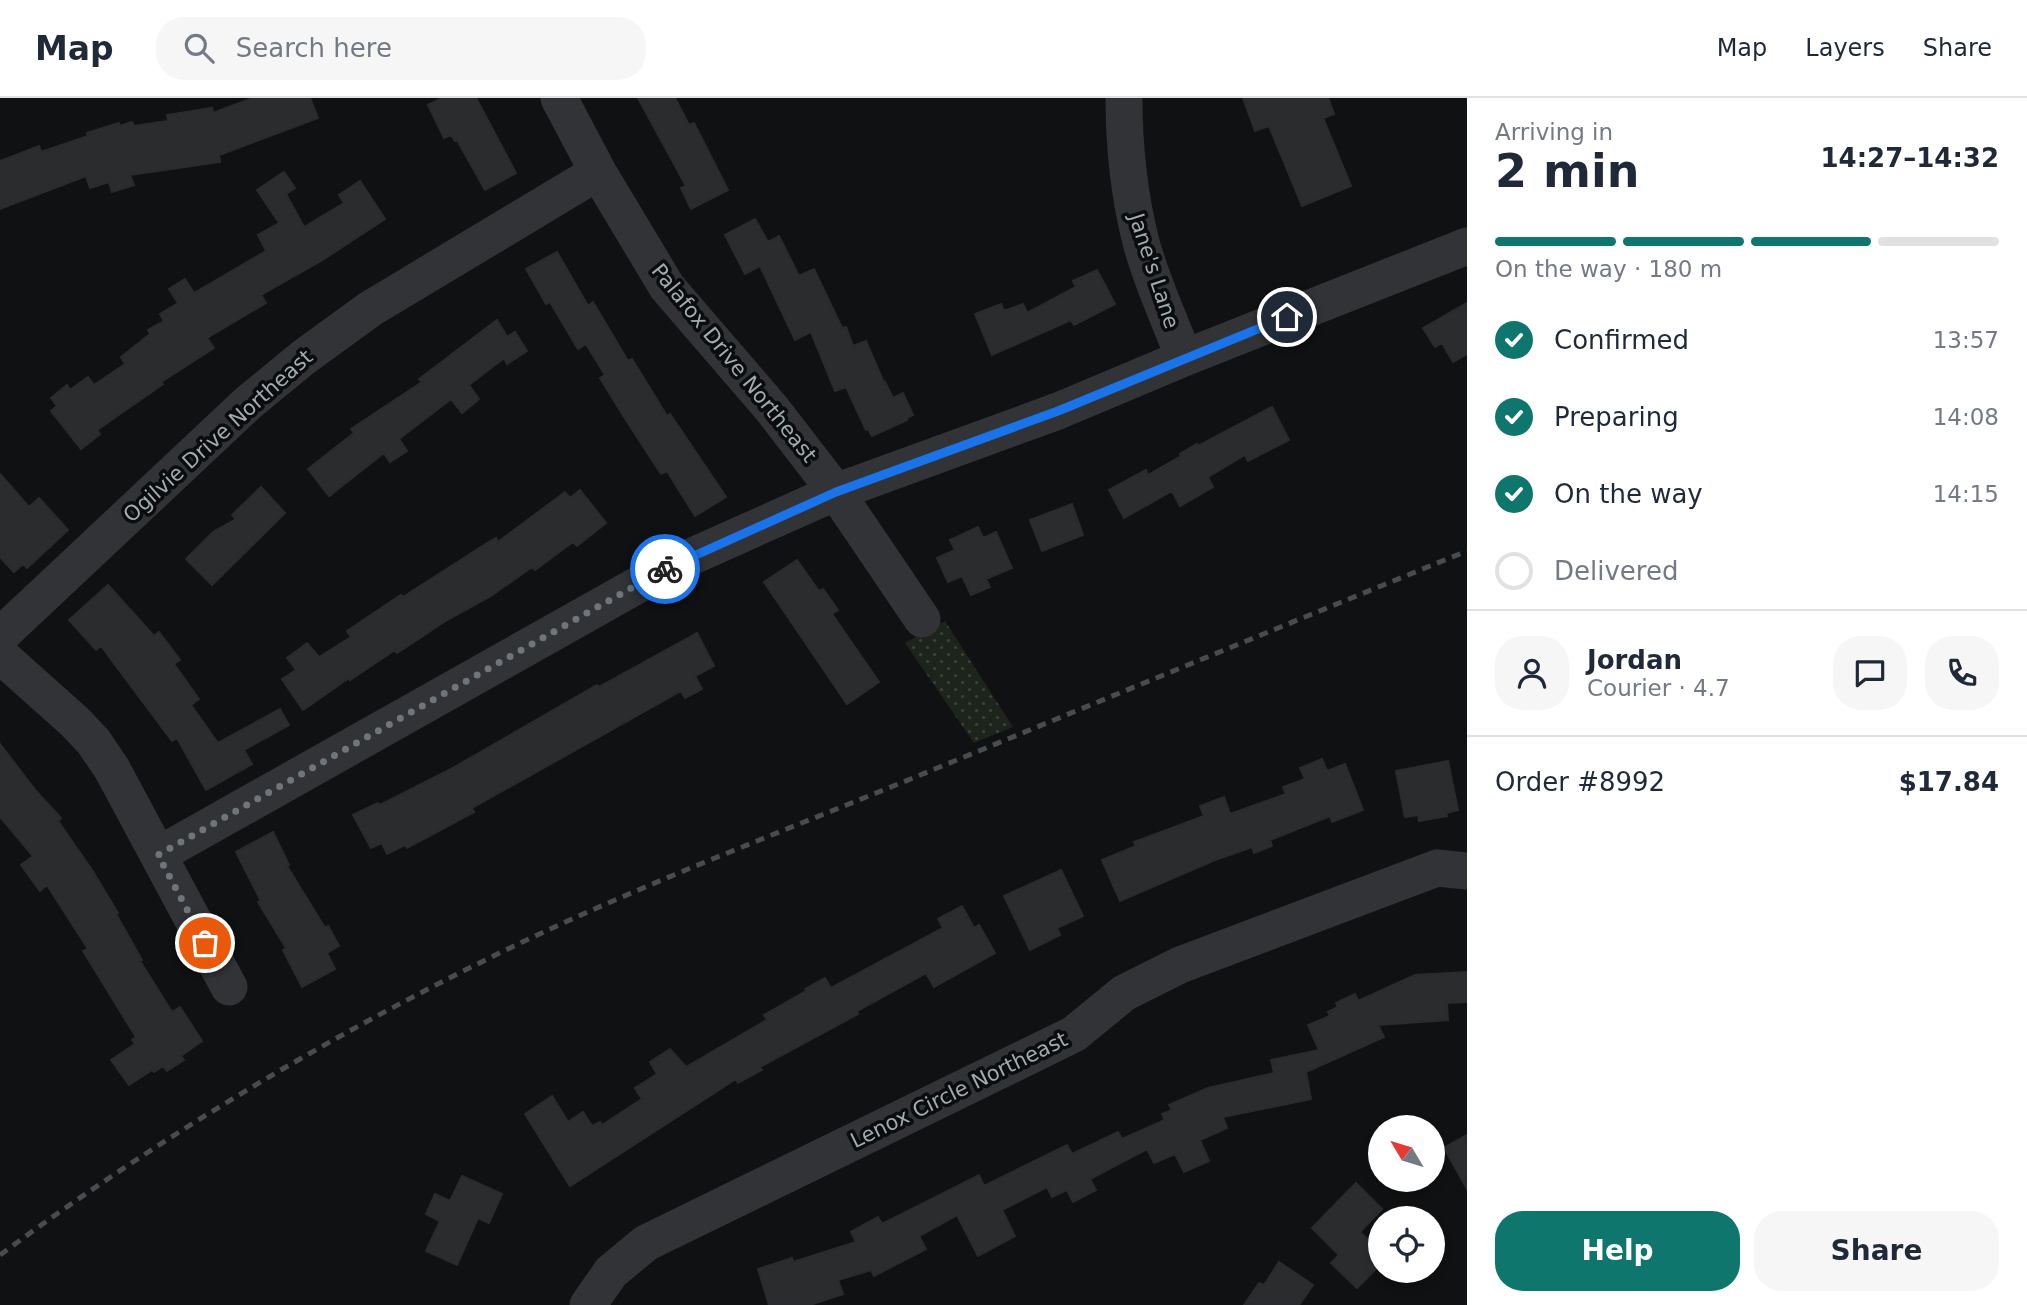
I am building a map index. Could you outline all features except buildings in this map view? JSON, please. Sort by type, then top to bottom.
[{"type":"street","name":"Palafox Drive Northeast","points":[[559,98],[597,172],[667,287],[772,409],[836,492],[922,619]]},
{"type":"street","name":"Jane's Lane","points":[[1124,98],[1126,155],[1131,198],[1139,233],[1184,358]]},
{"type":"street","name":"Ogilvie Drive Northeast","points":[[0,636],[248,404],[304,357],[370,309],[597,172]]},
{"type":"street","points":[[158,855],[675,564],[836,492],[1058,411],[1467,246]]},
{"type":"street","points":[[0,655],[93,741],[112,769],[229,987]]},
{"type":"street","name":"Lenox Circle Northeast","points":[[588,1305],[611,1272],[646,1243],[1074,1034],[1124,993],[1168,970],[1437,868],[1467,872]]},
{"type":"shaded area","points":[[945,621],[1013,727],[974,743],[905,643]]},
{"type":"railway","points":[[0,1255],[123,1169],[249,1089],[379,1015],[512,947],[711,860],[1467,551]]},
{"type":"way so far","points":[[205,943],[158,855],[665,569]]},
{"type":"route","points":[[665,569],[836,492],[1058,411],[1287,317]]}]
